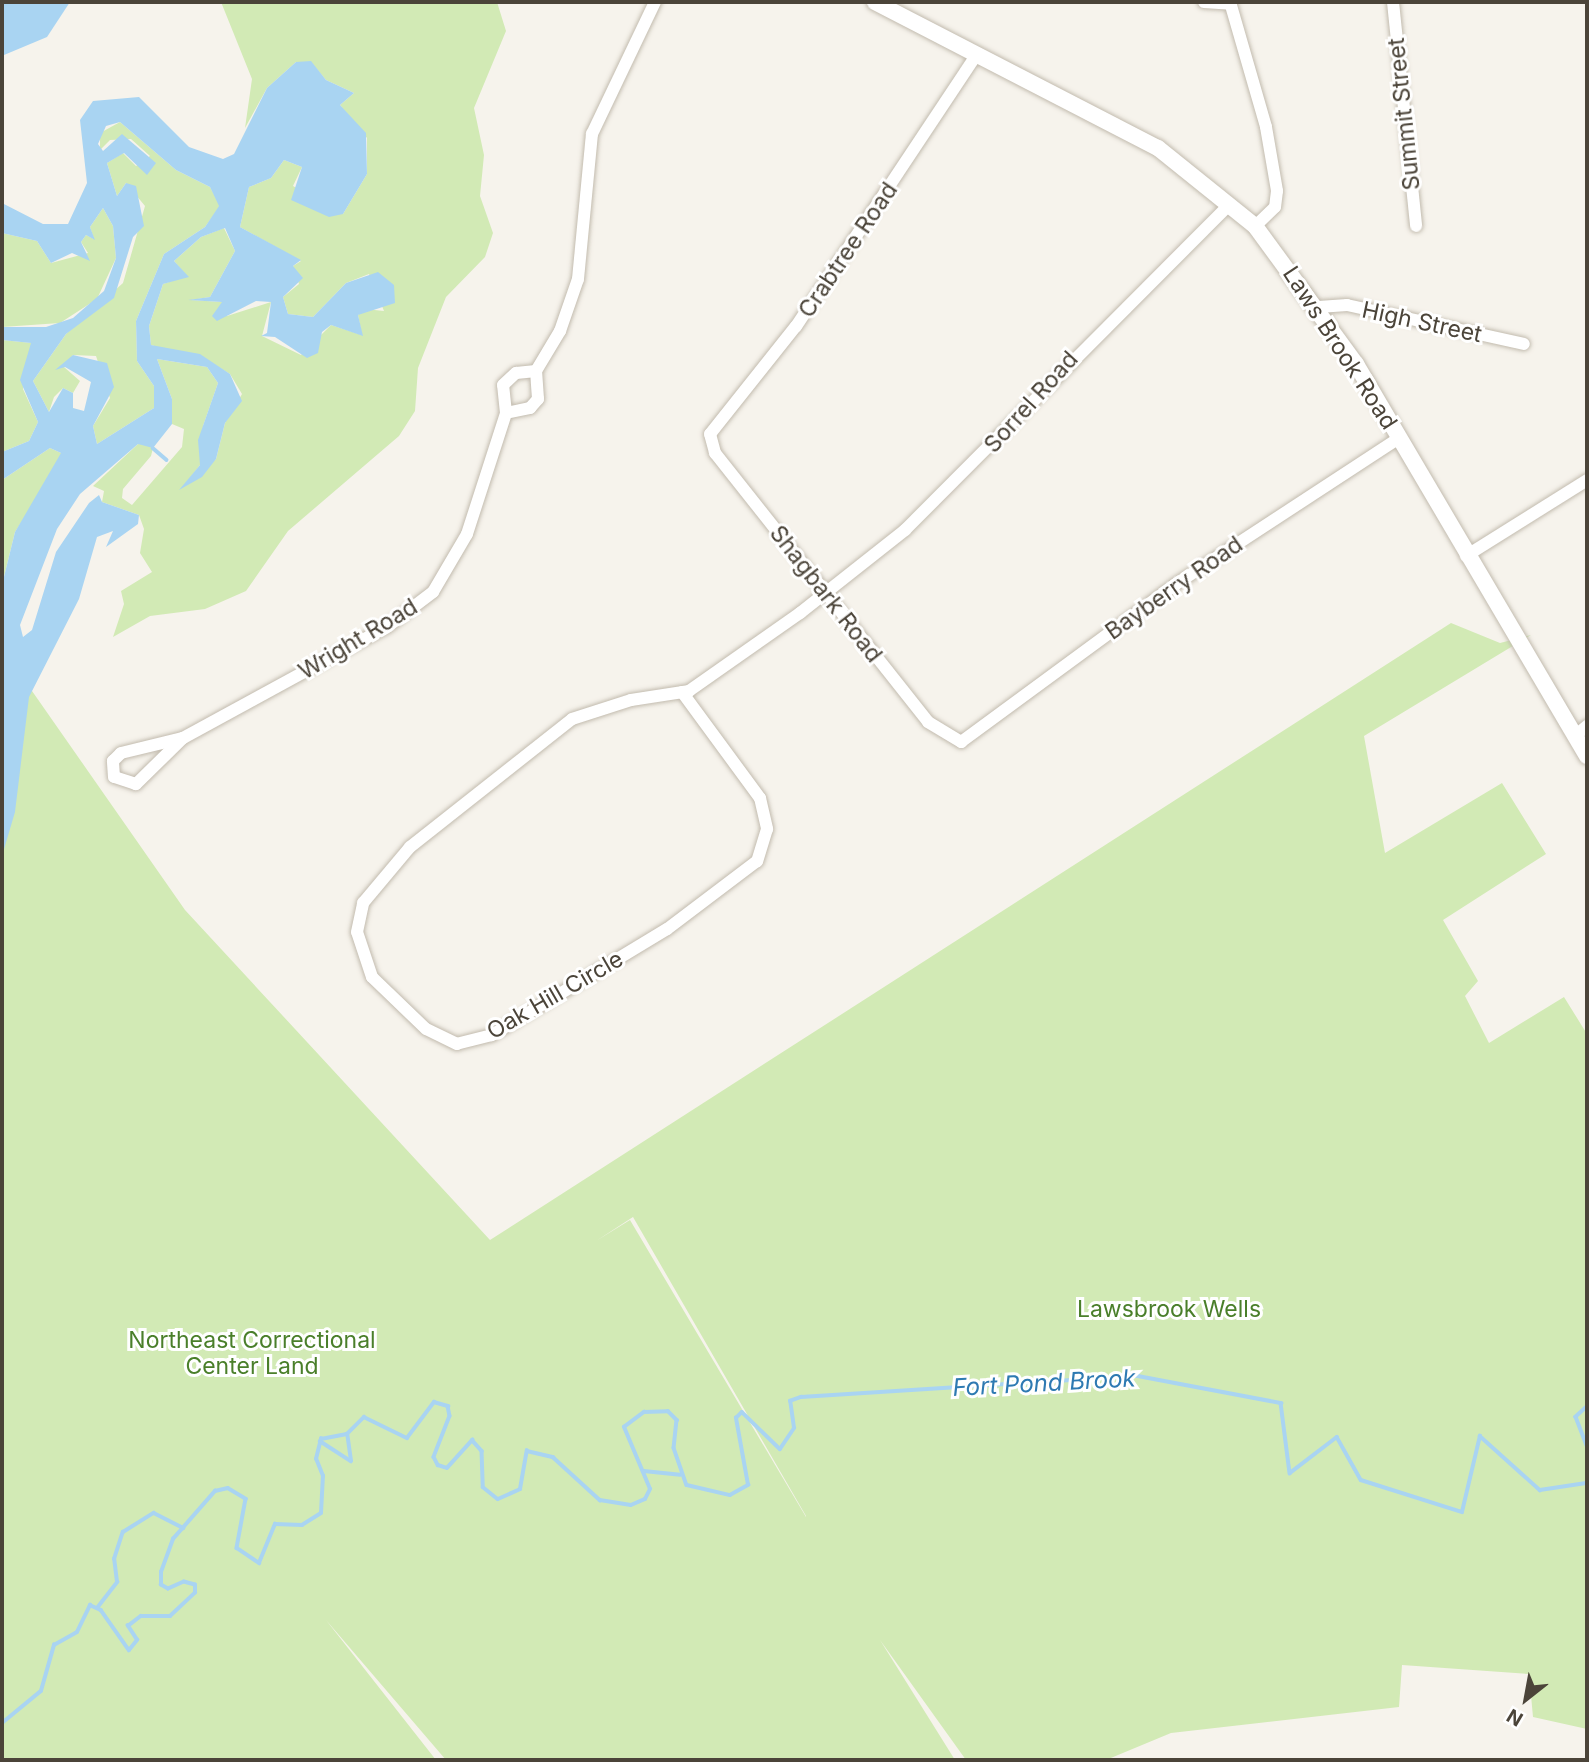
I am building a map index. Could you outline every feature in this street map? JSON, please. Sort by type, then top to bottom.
[{"type":"street","points":[[506,413],[534,405],[536,371],[560,331],[578,279],[592,134],[655,2]]},
{"type":"street","name":"Laws Brook Road","points":[[875,2],[1158,148],[1255,226],[1319,307],[1399,438],[1493,604],[1581,731],[1587,756]]},
{"type":"street","points":[[1204,2],[1230,3],[1277,191],[1275,207],[1255,226]]},
{"type":"street","name":"Summit Street","points":[[1393,2],[1416,226]]},
{"type":"street","name":"Crabtree Road","points":[[710,437],[796,326],[976,54]]},
{"type":"street","name":"Sorrel Road","points":[[826,593],[905,530],[1230,204]]},
{"type":"street","name":"High Street","points":[[1319,307],[1348,305],[1524,344]]},
{"type":"street","name":"Wright Road","points":[[183,737],[129,748],[113,761],[114,777],[136,784],[183,737],[387,627],[433,592],[467,534],[506,413],[506,380],[536,371]]},
{"type":"street","name":"Shagbark Road","points":[[710,437],[715,453],[928,722],[954,742]]},
{"type":"street","name":"Bayberry Road","points":[[954,742],[981,729],[1176,584],[1399,438]]},
{"type":"street","points":[[1466,556],[1587,480]]},
{"type":"street","name":"Oak Hill Circle","points":[[682,692],[760,798],[767,829],[757,861],[667,929],[492,1035],[457,1044],[426,1029],[372,977],[359,952],[363,903],[437,822],[572,719],[682,692],[731,665],[826,593]]},
{"type":"green space","points":[[221,2],[497,2],[506,31],[474,108],[484,155],[480,196],[493,233],[485,257],[446,297],[418,368],[415,411],[399,436],[288,531],[246,591],[205,609],[150,616],[113,637],[124,604],[121,591],[152,572],[140,553],[144,529],[139,515],[102,502],[104,491],[93,486],[138,444],[146,444],[153,448],[151,456],[123,489],[122,498],[132,505],[182,447],[184,429],[172,424],[172,399],[157,359],[207,367],[218,383],[203,426],[200,465],[183,487],[216,459],[225,423],[242,394],[230,374],[210,362],[151,345],[149,326],[163,284],[187,276],[174,261],[201,237],[224,228],[235,251],[210,297],[191,300],[222,302],[227,316],[271,302],[262,336],[301,355],[331,325],[362,335],[358,315],[365,309],[384,311],[369,274],[346,283],[313,317],[288,314],[283,297],[299,284],[293,266],[301,261],[240,227],[249,187],[271,178],[284,160],[302,167],[293,186],[343,214],[367,174],[367,138],[340,105],[354,93],[326,80],[311,62],[296,62],[267,88],[245,128],[252,79]]},
{"type":"green space","points":[[120,122],[176,170],[210,187],[220,206],[205,227],[164,254],[136,321],[137,361],[154,386],[154,408],[97,444],[93,426],[110,398],[96,356],[73,355],[64,367],[80,381],[73,393],[63,388],[54,397],[49,412],[33,381],[66,334],[123,283],[145,206],[126,183],[117,196],[107,163],[123,153],[136,166],[150,156],[131,139],[110,140],[100,150],[100,133]]},
{"type":"green space","points":[[103,208],[113,226],[116,258],[97,299],[60,323],[2,327],[2,233],[37,241],[51,263],[88,253],[81,242],[86,235],[94,239],[90,227]]},
{"type":"green space","points":[[2,340],[32,343],[23,389],[38,422],[29,441],[2,452]]},
{"type":"green space","points":[[50,448],[61,453],[61,460],[15,532],[2,585],[2,480]]},
{"type":"green space","points":[[1451,623],[1500,643],[1531,635],[1364,736],[1385,853],[1502,783],[1546,854],[1443,920],[1478,981],[1465,996],[1489,1043],[1564,997],[1587,1034],[1587,1729],[1533,1717],[1529,1674],[1402,1665],[1399,1707],[1171,1733],[1106,1760],[966,1760],[880,1640],[955,1760],[446,1760],[326,1620],[436,1760],[2,1760],[2,648],[185,910],[490,1240]],"holes":[[[633,1217],[806,1517],[630,1220],[596,1241]]]},
{"type":"water","points":[[2,2],[70,2],[47,37],[4,55]]},
{"type":"water","points":[[311,61],[326,80],[354,93],[340,105],[366,133],[367,174],[343,214],[329,217],[291,200],[302,167],[284,160],[271,178],[249,187],[240,227],[301,260],[293,266],[303,278],[283,297],[288,314],[313,317],[346,283],[378,272],[394,285],[395,303],[358,315],[363,336],[331,325],[322,332],[318,353],[307,358],[275,337],[261,336],[267,333],[271,302],[256,301],[217,321],[212,316],[222,302],[188,300],[210,297],[235,251],[225,228],[201,237],[174,261],[189,277],[163,284],[149,326],[151,345],[200,354],[230,374],[242,401],[225,423],[216,459],[202,477],[179,490],[200,465],[198,440],[218,383],[207,367],[157,359],[172,399],[172,424],[153,448],[138,444],[80,494],[57,529],[20,625],[23,637],[32,630],[56,552],[89,503],[99,495],[102,502],[139,515],[138,524],[106,547],[113,531],[97,537],[79,599],[29,697],[15,812],[2,856],[2,585],[15,532],[61,453],[50,448],[2,480],[2,452],[29,441],[38,422],[20,380],[31,343],[2,340],[2,327],[46,327],[73,318],[104,291],[116,258],[113,226],[103,208],[90,227],[95,240],[86,235],[81,242],[90,261],[72,253],[51,263],[37,241],[2,233],[2,203],[43,224],[68,224],[87,183],[80,120],[93,101],[139,97],[189,147],[223,159],[234,154],[267,88],[296,62]],"holes":[[[120,122],[176,170],[210,187],[219,206],[205,227],[164,254],[136,321],[137,361],[154,386],[154,408],[97,444],[93,426],[114,387],[107,363],[73,355],[55,370],[65,367],[91,382],[84,411],[73,408],[73,393],[63,388],[49,412],[33,381],[66,334],[114,298],[133,237],[144,226],[136,186],[126,183],[117,196],[107,163],[124,153],[147,175],[156,163],[122,134],[103,151],[98,144],[106,126]]]},
{"type":"waterway","points":[[153,448],[167,460]]},
{"type":"waterway","name":"Fort Pond Brook","points":[[2,1723],[41,1691],[54,1645],[77,1632],[90,1605],[101,1610],[129,1650],[137,1640],[128,1626],[141,1616],[170,1616],[195,1593],[195,1585],[184,1582],[168,1589],[161,1585],[161,1572],[173,1539],[215,1491],[228,1488],[246,1499],[237,1548],[259,1563],[275,1524],[302,1525],[321,1513],[323,1476],[316,1459],[321,1439],[347,1434],[364,1417],[407,1438],[434,1402],[448,1406],[450,1416],[434,1457],[438,1465],[447,1468],[472,1440],[482,1451],[483,1487],[498,1499],[520,1489],[527,1451],[553,1457],[600,1500],[631,1505],[645,1499],[650,1489],[624,1427],[644,1412],[668,1411],[677,1420],[674,1448],[687,1485],[730,1495],[748,1485],[736,1418],[742,1412],[780,1449],[794,1428],[790,1401],[801,1397],[1138,1376],[1281,1403],[1290,1473],[1337,1437],[1361,1480],[1462,1512],[1480,1436],[1540,1490],[1587,1483]]},
{"type":"waterway","name":"Fort Pond Brook","points":[[1587,1407],[1576,1417],[1587,1445]]},
{"type":"waterway","name":"Fort Pond Brook","points":[[320,1441],[351,1461],[347,1434]]},
{"type":"waterway","name":"Fort Pond Brook","points":[[644,1471],[680,1475]]},
{"type":"waterway","name":"Fort Pond Brook","points":[[97,1608],[117,1582],[114,1559],[123,1532],[154,1513],[183,1528]]},
{"type":"park label","name":"Lawsbrook Wells","points":[[1169,1309]]},
{"type":"park label","name":"Northeast Correctional Center Land","points":[[252,1353]]}]
